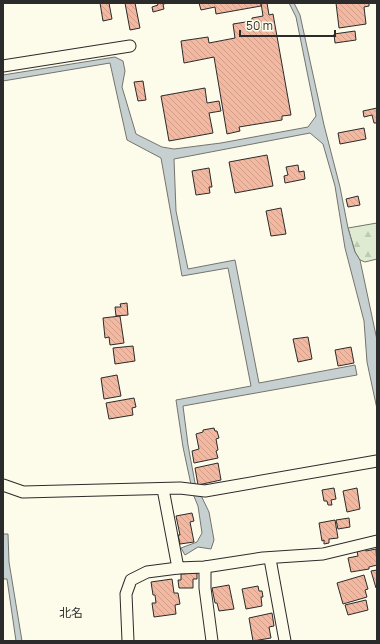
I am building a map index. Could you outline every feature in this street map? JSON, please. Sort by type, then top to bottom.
[{"type":"street","points":[[3,66],[130,46]]},
{"type":"street","points":[[3,485],[24,492],[163,489],[189,489],[205,491],[377,460]]},
{"type":"street","points":[[163,489],[178,568]]},
{"type":"street","points":[[128,641],[126,594],[131,580],[147,572],[178,568],[205,567],[263,558],[270,559],[323,554],[377,541]]},
{"type":"street","points":[[270,559],[285,641]]},
{"type":"street","points":[[205,567],[205,588],[212,641]]},
{"type":"green space","points":[[377,223],[377,259],[365,262],[360,260],[355,252],[348,228]]},
{"type":"shaded area","points":[[289,3],[294,3],[300,15],[324,125],[340,187],[348,228],[355,252],[360,260],[377,340],[377,409],[367,362],[364,321],[345,248],[335,186],[323,144],[310,133],[174,159],[176,211],[188,269],[235,260],[259,383],[355,365],[357,375],[183,406],[195,483],[209,512],[214,540],[211,549],[198,547],[185,555],[181,548],[197,542],[202,533],[198,506],[193,494],[183,447],[176,400],[251,386],[228,268],[182,276],[161,158],[127,140],[110,63],[3,81],[3,75],[115,57],[123,61],[125,71],[122,87],[136,134],[162,147],[174,149],[221,143],[308,127],[316,116],[296,17]]},
{"type":"shaded area","points":[[3,534],[8,534],[9,562],[22,641],[16,641],[7,579],[3,579]]},
{"type":"building","points":[[100,3],[109,3],[112,19],[103,21]]},
{"type":"building","points":[[125,3],[135,3],[140,28],[130,30]]},
{"type":"building","points":[[157,3],[169,3],[163,4],[164,9],[153,12],[152,7],[158,5]]},
{"type":"building","points":[[199,3],[261,3],[261,6],[216,14],[215,7],[201,10]]},
{"type":"building","points":[[261,3],[267,3],[269,15],[273,14],[291,115],[282,116],[282,120],[239,127],[240,131],[227,134],[214,57],[184,63],[181,41],[208,37],[209,43],[235,38],[233,24],[252,21],[252,18],[263,16]]},
{"type":"building","points":[[336,3],[369,3],[369,6],[364,7],[366,24],[339,28]]},
{"type":"building","points":[[355,31],[356,40],[335,43],[334,34]]},
{"type":"building","points":[[143,81],[146,100],[138,101],[134,82]]},
{"type":"building","points":[[205,88],[207,103],[219,101],[221,111],[209,113],[213,133],[169,141],[161,96]]},
{"type":"building","points":[[377,108],[377,123],[374,123],[372,115],[364,117],[363,111]]},
{"type":"building","points":[[364,128],[366,139],[340,144],[338,133]]},
{"type":"building","points":[[267,155],[273,186],[235,193],[229,162]]},
{"type":"building","points":[[298,165],[299,172],[304,171],[305,179],[285,183],[284,176],[288,175],[286,167]]},
{"type":"building","points":[[209,168],[212,187],[209,187],[210,193],[196,195],[192,171]]},
{"type":"building","points":[[358,196],[360,205],[348,207],[346,199]]},
{"type":"building","points":[[281,208],[286,234],[271,236],[266,211]]},
{"type":"building","points":[[127,303],[128,315],[116,316],[115,307],[121,307],[120,304]]},
{"type":"building","points":[[120,316],[124,343],[110,345],[109,337],[105,338],[103,318]]},
{"type":"building","points":[[308,337],[312,359],[298,362],[293,339]]},
{"type":"building","points":[[133,346],[135,361],[115,364],[113,348]]},
{"type":"building","points":[[351,347],[354,363],[338,366],[335,350]]},
{"type":"building","points":[[117,375],[121,396],[104,399],[101,378]]},
{"type":"building","points":[[134,398],[136,407],[132,408],[133,415],[109,419],[106,403]]},
{"type":"building","points":[[214,428],[215,431],[217,431],[219,438],[216,439],[218,450],[216,451],[218,458],[194,463],[192,451],[199,449],[196,434],[203,432],[203,430]]},
{"type":"building","points":[[218,463],[221,480],[198,485],[195,468]]},
{"type":"building","points":[[334,488],[336,499],[331,500],[332,505],[328,505],[327,501],[324,501],[322,490]]},
{"type":"building","points":[[357,488],[360,509],[347,512],[343,491]]},
{"type":"building","points":[[192,513],[194,521],[190,522],[194,542],[180,544],[178,535],[180,535],[176,516]]},
{"type":"building","points":[[349,518],[350,527],[338,529],[336,520]]},
{"type":"building","points":[[335,520],[338,538],[329,539],[329,543],[324,544],[324,540],[322,541],[319,523]]},
{"type":"building","points":[[365,549],[366,551],[376,549],[377,565],[369,567],[369,569],[351,572],[348,558],[358,556],[357,551]]},
{"type":"building","points":[[377,570],[377,588],[376,588],[371,571]]},
{"type":"building","points":[[197,573],[197,579],[193,579],[193,588],[179,588],[178,580],[181,580],[181,574]]},
{"type":"building","points":[[364,575],[368,589],[365,590],[367,597],[343,604],[337,583]]},
{"type":"building","points":[[172,579],[174,593],[178,593],[180,604],[175,605],[176,614],[154,617],[152,603],[156,603],[151,582]]},
{"type":"building","points":[[229,585],[234,609],[219,611],[217,603],[215,603],[212,588]]},
{"type":"building","points":[[258,586],[259,591],[262,591],[262,606],[246,609],[242,589]]},
{"type":"building","points":[[366,600],[368,610],[348,615],[345,605]]},
{"type":"building","points":[[272,613],[274,626],[269,627],[271,638],[253,641],[249,618]]},
{"type":"district","name":"北名","points":[[71,612]]}]
